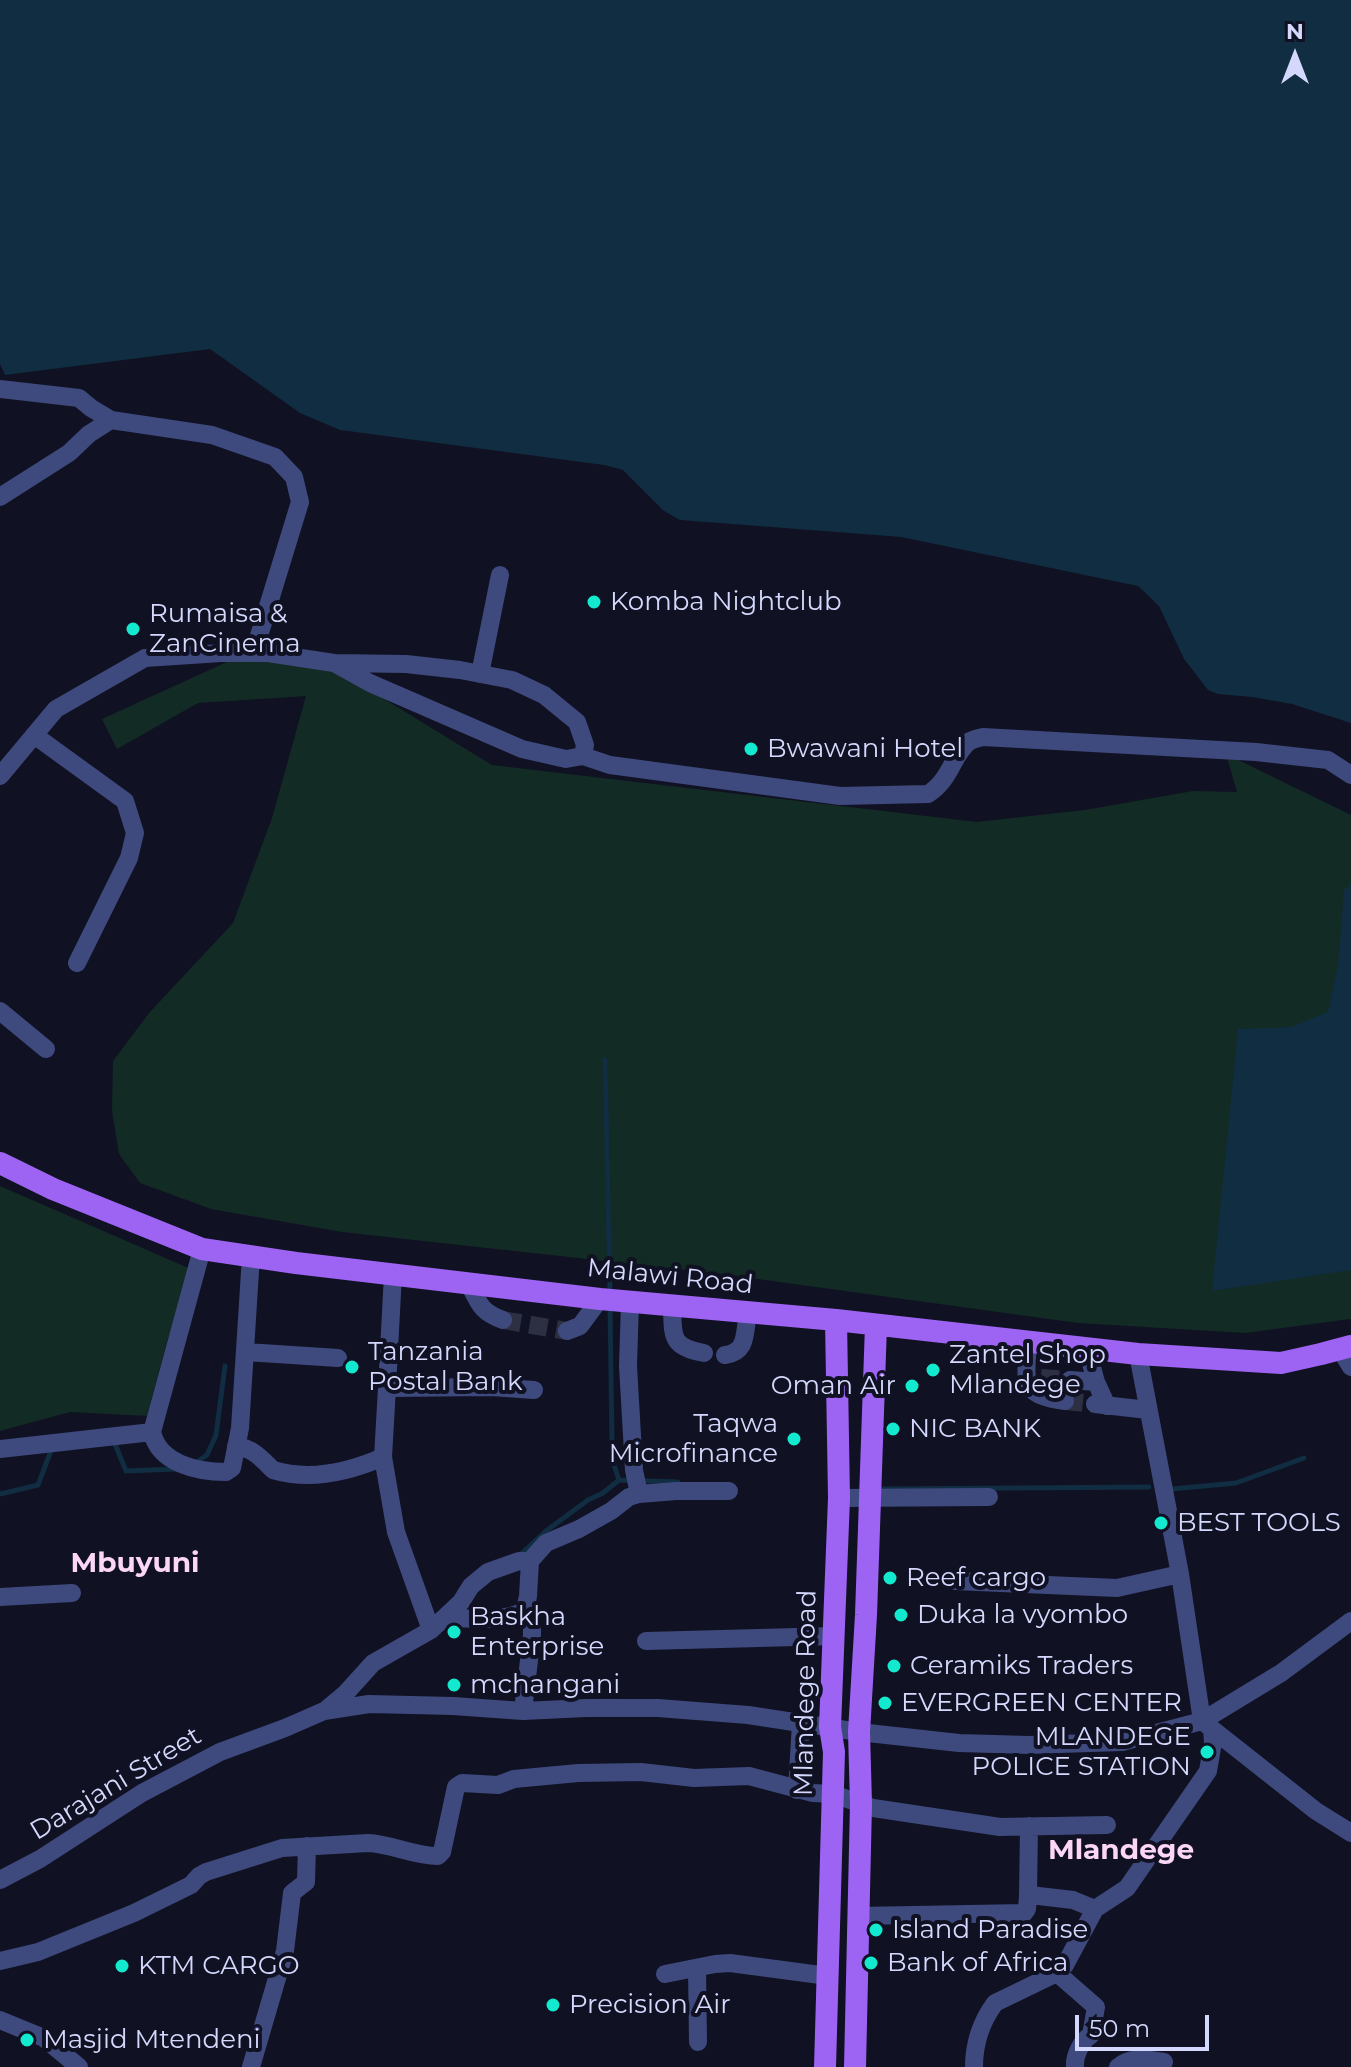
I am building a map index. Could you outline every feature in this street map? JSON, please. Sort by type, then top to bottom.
[{"type":"main road","name":"Malawi Road","points":[[0,1163],[53,1189],[202,1249],[251,1256],[600,1299],[836,1320],[1138,1354],[1281,1363],[1347,1354]]},
{"type":"main road","name":"Mlandege Road","points":[[825,2067],[834,1752],[830,1727],[839,1498],[836,1320]]},
{"type":"main road","name":"Mlandege Road","points":[[855,2067],[861,1804],[859,1742],[876,1325]]},
{"type":"main road","points":[[834,1752],[859,1742]]},
{"type":"street","points":[[2,395],[79,398],[111,420],[212,435],[275,457],[294,477],[300,502],[254,652]]},
{"type":"street","points":[[0,497],[69,453],[89,434],[111,420]]},
{"type":"street","points":[[480,674],[500,575]]},
{"type":"street","points":[[3,765],[56,709],[145,658],[254,652],[334,663],[406,664],[512,680],[544,695],[577,722],[585,745],[583,756]]},
{"type":"street","points":[[334,663],[370,683],[522,749],[566,759],[583,756],[610,765],[840,796],[928,794],[946,778],[969,742],[983,737],[1256,752],[1328,760],[1351,775]]},
{"type":"street","points":[[34,735],[125,801],[135,833],[129,858],[77,963]]},
{"type":"street","points":[[0,1011],[46,1049]]},
{"type":"street","points":[[202,1249],[152,1432],[159,1448],[179,1464],[200,1470],[218,1472],[232,1468],[246,1352],[251,1256]]},
{"type":"street","points":[[393,1274],[383,1457],[396,1532],[448,1621]]},
{"type":"street","points":[[468,1282],[482,1309],[503,1320]]},
{"type":"street","points":[[567,1331],[580,1326],[600,1299]]},
{"type":"street","points":[[523,1711],[532,1635],[532,1624],[525,1610],[530,1561],[546,1543],[611,1511],[629,1497],[637,1483],[628,1366],[630,1302]]},
{"type":"street","points":[[672,1306],[673,1335],[678,1344],[687,1350],[704,1353]]},
{"type":"street","points":[[725,1355],[735,1354],[741,1349],[748,1313]]},
{"type":"street","points":[[1028,1342],[1034,1377],[1030,1389],[1035,1394],[1065,1401]]},
{"type":"street","points":[[1087,1349],[1100,1405],[1148,1410]]},
{"type":"street","points":[[246,1352],[338,1358]]},
{"type":"street","points":[[974,2067],[976,2044],[988,2012],[995,2003],[1057,1973],[1065,1965],[1095,1909],[1127,1888],[1208,1771],[1213,1742],[1207,1725],[1138,1354]]},
{"type":"street","points":[[1070,1380],[1096,1382]]},
{"type":"street","points":[[387,1388],[492,1387],[534,1390]]},
{"type":"street","points":[[0,1449],[152,1432]]},
{"type":"street","points":[[236,1446],[251,1449],[273,1470],[311,1475],[346,1470],[383,1457]]},
{"type":"street","points":[[637,1483],[676,1491],[729,1491]]},
{"type":"street","points":[[839,1498],[989,1497]]},
{"type":"street","points":[[448,1621],[471,1586],[488,1572],[519,1561],[530,1561]]},
{"type":"street","points":[[955,1581],[1117,1588],[1180,1574]]},
{"type":"street","points":[[0,1597],[72,1593]]},
{"type":"street","points":[[324,1711],[345,1694],[373,1663],[448,1621],[514,1616],[525,1610]]},
{"type":"street","name":"Darajani Street","points":[[0,1880],[40,1859],[142,1793],[220,1752],[324,1711],[369,1704],[523,1711],[658,1708],[748,1715],[830,1727],[859,1742],[1028,1745],[1122,1742],[1207,1725],[1351,1621]]},
{"type":"street","points":[[646,1641],[834,1636]]},
{"type":"street","points":[[797,1790],[801,1723]]},
{"type":"street","points":[[1207,1725],[1316,1811],[1351,1833]]},
{"type":"street","points":[[0,1961],[38,1952],[134,1913],[191,1885],[206,1872],[282,1848],[382,1844],[438,1856],[442,1852],[456,1787],[462,1783],[498,1785],[514,1779],[578,1773],[641,1772],[683,1778],[749,1776],[797,1790],[833,1794],[873,1808],[1000,1827],[1107,1825]]},
{"type":"street","points":[[858,1916],[1024,1913],[1028,1896],[1029,1826]]},
{"type":"street","points":[[251,2067],[285,1951],[292,1893],[307,1879],[307,1846]]},
{"type":"street","points":[[1028,1896],[1073,1900],[1095,1909]]},
{"type":"street","points":[[665,1974],[730,1963],[828,1976]]},
{"type":"street","points":[[697,1968],[698,2042]]},
{"type":"street","points":[[1057,1973],[1096,2007],[1091,2035],[1081,2045],[1075,2067]]},
{"type":"street","points":[[0,2020],[44,2038],[79,2067]]},
{"type":"street","points":[[1118,2067],[1134,2059],[1164,2062]]},
{"type":"green space","points":[[268,660],[332,667],[492,765],[977,822],[1085,810],[1193,791],[1237,792],[1226,754],[1351,815],[1351,1319],[1245,1333],[1078,1323],[714,1273],[342,1232],[211,1209],[140,1183],[119,1154],[112,1111],[113,1061],[149,1013],[233,923],[272,818],[306,696],[198,703],[117,749],[102,719],[229,661]]},
{"type":"green space","points":[[0,1186],[193,1270],[168,1338],[147,1416],[70,1412],[0,1431]]},
{"type":"water","points":[[0,0],[1351,0],[1351,723],[1292,704],[1208,690],[1184,659],[1159,606],[1138,586],[901,537],[680,520],[664,511],[623,470],[340,430],[300,413],[210,349],[5,375],[0,364]]},
{"type":"water","points":[[1351,885],[1351,1270],[1212,1291],[1238,1029],[1291,1027],[1328,1012],[1338,965],[1344,890]]},
{"type":"waterway","points":[[605,1060],[610,1292]]},
{"type":"waterway","points":[[610,1306],[612,1445],[619,1480]]},
{"type":"waterway","points":[[194,1464],[207,1455],[216,1435],[225,1366]]},
{"type":"waterway","points":[[113,1439],[126,1471],[177,1469]]},
{"type":"waterway","points":[[0,1494],[38,1485],[52,1448]]},
{"type":"waterway","points":[[1172,1489],[1236,1483],[1304,1458]]},
{"type":"waterway","points":[[521,1554],[546,1531],[619,1480],[678,1482]]},
{"type":"waterway","points":[[878,1489],[1149,1487]]},
{"type":"tunnel","points":[[503,1320],[567,1331]]},
{"type":"tunnel","points":[[1041,1378],[1070,1380]]},
{"type":"tunnel","points":[[1065,1401],[1093,1404]]},
{"type":"place","name":"Komba Nightclub","points":[[594,602]]},
{"type":"place","name":"Rumaisa & ZanCinema","points":[[133,629]]},
{"type":"place","name":"Bwawani Hotel","points":[[751,749]]},
{"type":"place","name":"Tanzania Postal Bank","points":[[352,1367]]},
{"type":"place","name":"Zantel Shop Mlandege","points":[[933,1370]]},
{"type":"place","name":"Oman Air","points":[[912,1386]]},
{"type":"place","name":"NIC BANK","points":[[893,1429]]},
{"type":"place","name":"Taqwa Microfinance","points":[[794,1439]]},
{"type":"place","name":"BEST TOOLS","points":[[1161,1523]]},
{"type":"place","name":"Reef cargo","points":[[890,1578]]},
{"type":"place","name":"Duka la vyombo","points":[[901,1615]]},
{"type":"place","name":"Baskha Enterprise","points":[[454,1632]]},
{"type":"place","name":"Ceramiks Traders","points":[[894,1666]]},
{"type":"place","name":"mchangani","points":[[454,1685]]},
{"type":"place","name":"EVERGREEN CENTER","points":[[885,1703]]},
{"type":"place","name":"MLANDEGE POLICE STATION","points":[[1207,1752]]},
{"type":"place","name":"Island Paradise","points":[[876,1930]]},
{"type":"place","name":"Bank of Africa","points":[[871,1963]]},
{"type":"place","name":"KTM CARGO","points":[[122,1966]]},
{"type":"place","name":"Precision Air","points":[[553,2005]]},
{"type":"place","name":"Masjid Mtendeni","points":[[27,2040]]},
{"type":"district","name":"Mbuyuni","points":[[135,1564]]},
{"type":"district","name":"Mlandege","points":[[1121,1851]]}]
